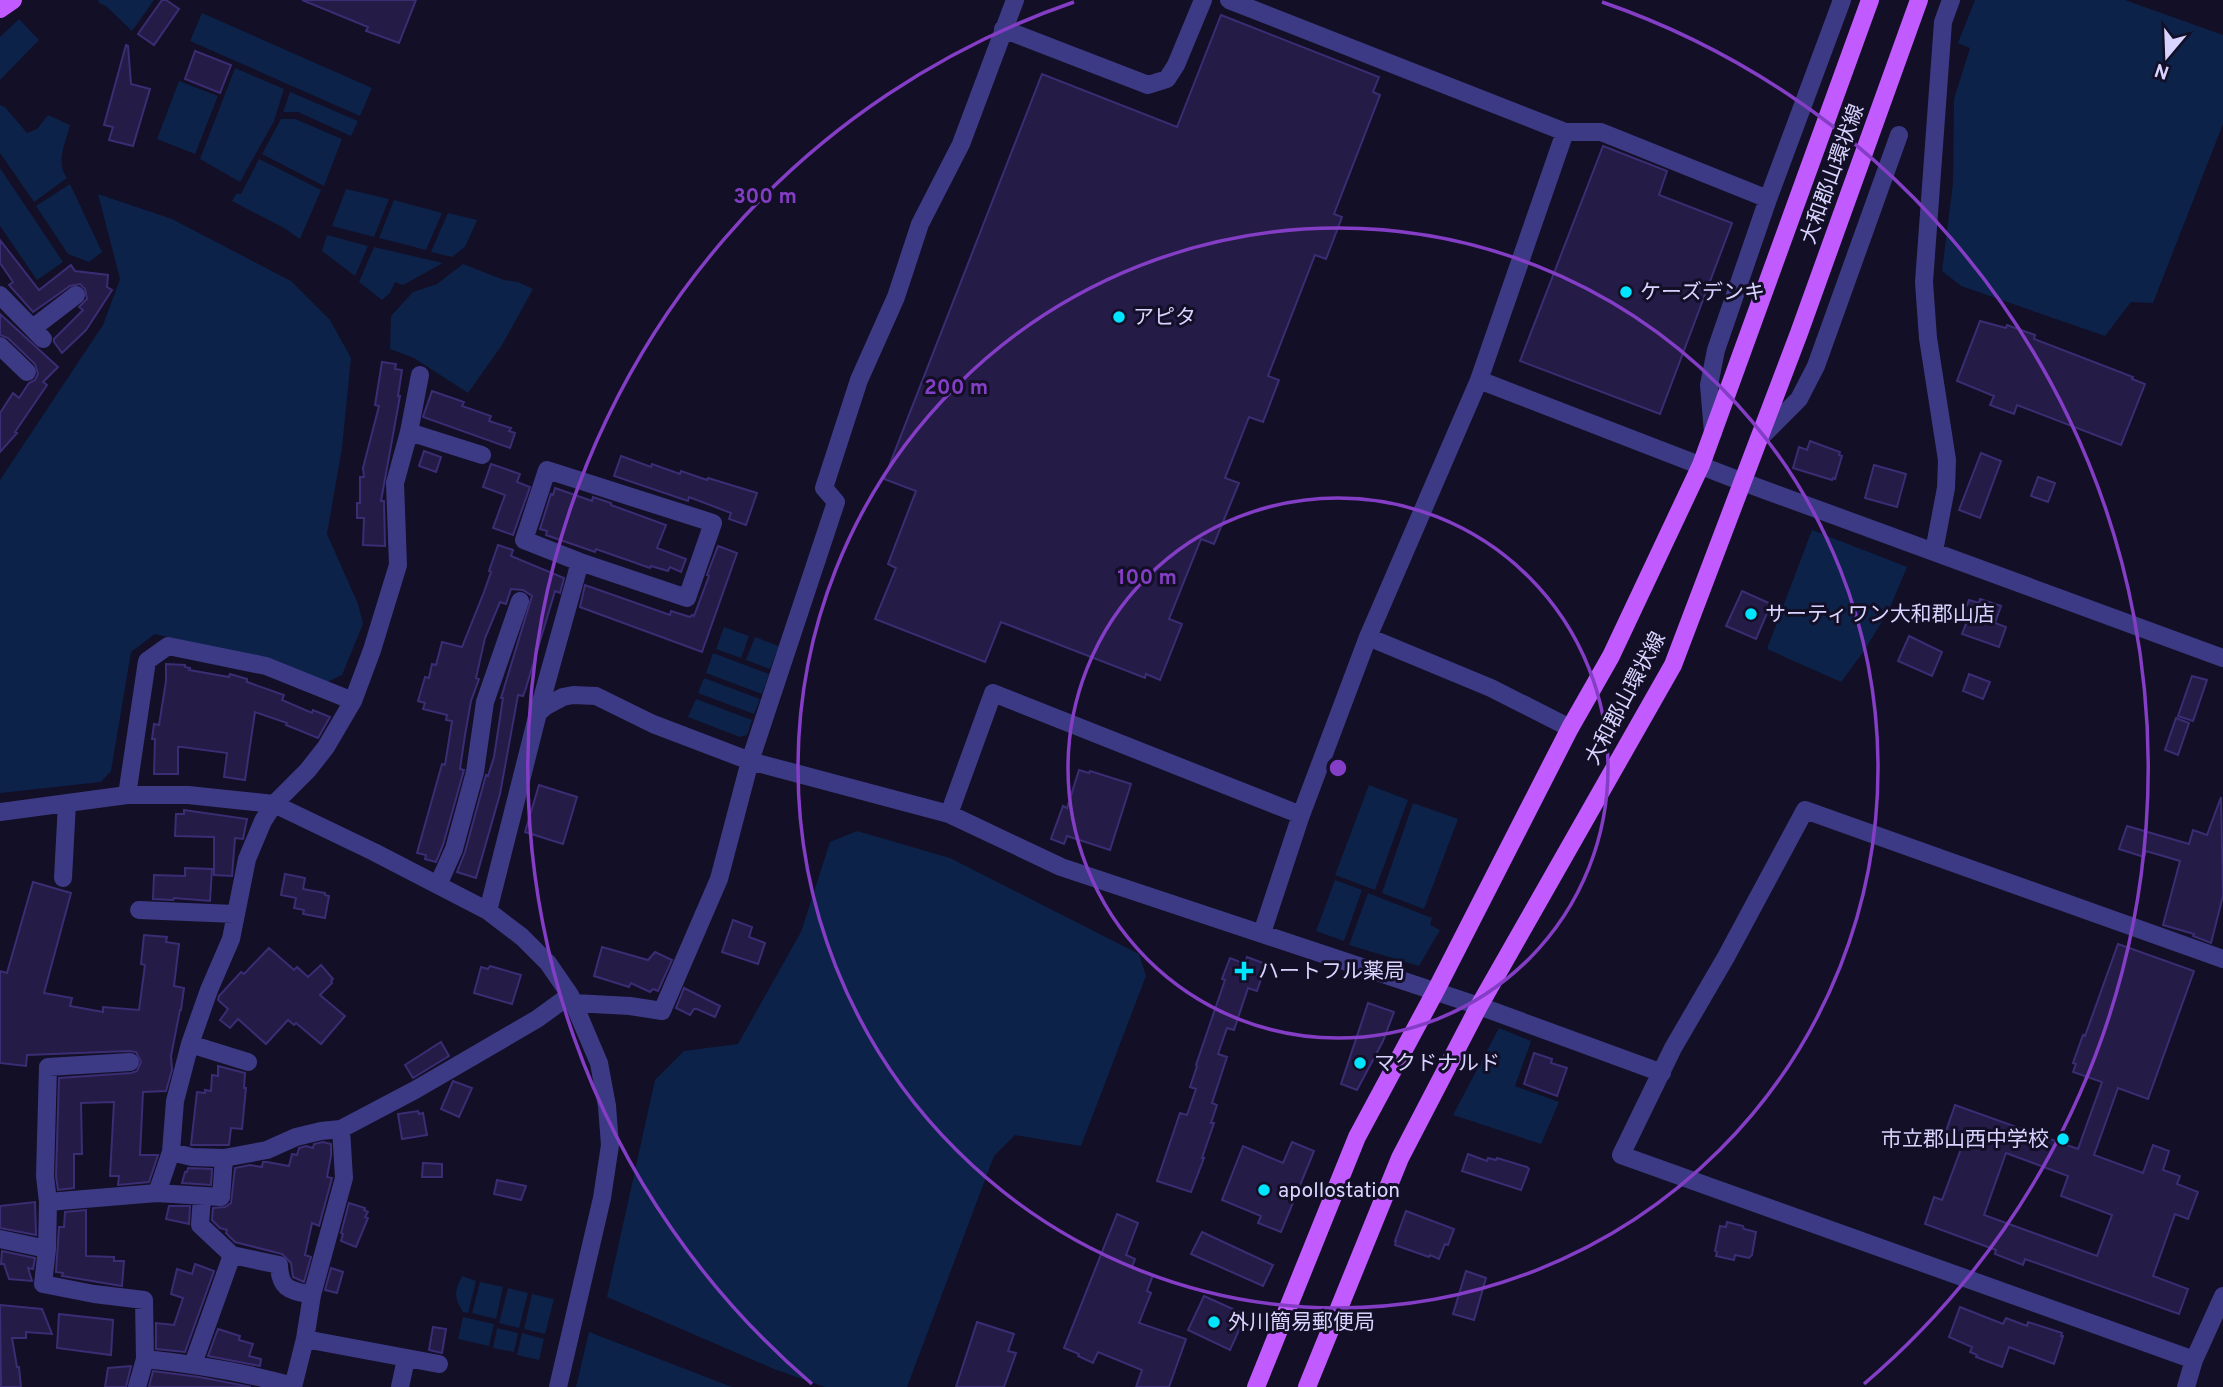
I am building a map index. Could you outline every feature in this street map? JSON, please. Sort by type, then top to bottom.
[{"type":"main road","points":[[0,9],[13,0]]},
{"type":"main road","name":"大和郡山環状線","points":[[1256,1387],[1357,1138],[1570,728],[1611,656],[1701,465],[1870,0]]},
{"type":"main road","name":"大和郡山環状線","points":[[1307,1387],[1400,1158],[1479,1006],[1673,665],[1759,439],[1919,0]]},
{"type":"street","points":[[171,1152],[192,1157],[224,1158],[267,1150],[321,1131],[341,1129],[415,1090],[572,999],[662,1012],[719,879],[750,761],[835,502],[824,488],[859,380],[896,297],[920,224],[961,145],[1015,0]]},
{"type":"street","points":[[1003,29],[1148,85],[1167,79],[1176,65],[1203,0]]},
{"type":"street","points":[[1229,0],[1565,132],[1601,132],[1768,199]]},
{"type":"street","points":[[1713,433],[1709,384],[1716,350],[1768,199],[1842,0]]},
{"type":"street","points":[[1934,551],[1946,488],[1947,460],[1928,338],[1924,282],[1943,22],[1951,0]]},
{"type":"street","points":[[1262,933],[1301,815],[1368,637],[1479,380],[1565,132]]},
{"type":"street","points":[[1759,439],[1800,399],[1816,366],[1899,135]]},
{"type":"street","points":[[0,295],[38,334],[76,295]]},
{"type":"street","points":[[0,346],[27,372]]},
{"type":"street","points":[[157,1193],[171,1152],[175,1101],[190,1044],[209,989],[231,939],[247,859],[262,821],[274,804],[327,747],[353,701],[372,650],[398,565],[395,483],[409,432],[420,375]]},
{"type":"street","points":[[1479,380],[1743,482],[2223,659]]},
{"type":"street","points":[[409,432],[482,455]]},
{"type":"street","points":[[547,470],[713,523],[687,598],[580,562],[524,540],[547,470]]},
{"type":"street","points":[[488,911],[538,713],[580,562]]},
{"type":"street","points":[[438,885],[454,849],[475,772],[485,702],[520,601]]},
{"type":"street","points":[[1368,637],[1491,688],[1570,728]]},
{"type":"street","points":[[127,795],[147,661],[168,646],[266,666],[353,701]]},
{"type":"street","points":[[555,656],[562,681],[573,695]]},
{"type":"street","points":[[948,814],[993,694],[1301,815]]},
{"type":"street","points":[[538,713],[554,701],[573,695],[596,696],[653,723],[750,761],[948,814],[1061,867],[1479,1006],[1662,1073]]},
{"type":"street","points":[[0,812],[127,795],[188,795],[274,804],[488,911],[522,937],[548,963],[572,999],[599,1063],[607,1106],[610,1145],[599,1212],[558,1387]]},
{"type":"street","points":[[64,878],[67,803]]},
{"type":"street","points":[[2194,1360],[1621,1156],[1674,1048],[1805,810],[2222,956]]},
{"type":"street","points":[[139,910],[236,914]]},
{"type":"street","points":[[190,1044],[248,1062]]},
{"type":"street","points":[[130,1062],[48,1067],[45,1176],[48,1202],[47,1249],[43,1283],[94,1294],[144,1300],[145,1359],[137,1387]]},
{"type":"street","points":[[145,1359],[193,1364],[259,1376],[293,1386],[306,1339],[312,1295],[344,1178],[341,1129]]},
{"type":"street","points":[[48,1202],[157,1193],[221,1197],[224,1158]]},
{"type":"street","points":[[202,1197],[200,1225],[232,1255],[279,1265],[279,1279],[289,1289],[312,1295]]},
{"type":"street","points":[[0,1239],[47,1249]]},
{"type":"street","points":[[193,1364],[232,1255]]},
{"type":"street","points":[[2186,1387],[2194,1360],[2223,1296]]},
{"type":"street","points":[[306,1339],[439,1364]]},
{"type":"street","points":[[400,1387],[406,1359]]},
{"type":"water","points":[[98,0],[154,0],[132,31]]},
{"type":"water","points":[[1975,0],[2125,0],[2223,35],[2223,124],[2153,303],[2131,302],[2105,336],[1961,286],[1942,271],[1953,183],[1954,99],[1970,48],[1958,43]]},
{"type":"water","points":[[202,13],[372,88],[360,116],[190,41]]},
{"type":"water","points":[[19,19],[39,40],[0,80],[0,37]]},
{"type":"water","points":[[235,68],[284,89],[274,121],[240,182],[200,159]]},
{"type":"water","points":[[179,81],[218,96],[195,154],[157,139]]},
{"type":"water","points":[[290,92],[358,121],[351,136],[298,112],[283,112]]},
{"type":"water","points":[[0,105],[5,107],[27,133],[37,129],[48,115],[70,125],[62,159],[67,178],[34,202],[0,153]]},
{"type":"water","points":[[281,119],[295,119],[342,139],[324,186],[262,154]]},
{"type":"water","points":[[259,159],[321,190],[300,239],[232,201],[236,194],[241,194]]},
{"type":"water","points":[[0,168],[63,262],[37,280],[0,226]]},
{"type":"water","points":[[70,184],[102,252],[89,262],[68,254],[36,206]]},
{"type":"water","points":[[346,189],[389,199],[374,237],[332,226]]},
{"type":"water","points":[[98,194],[172,219],[291,281],[330,320],[351,358],[342,448],[327,534],[358,604],[363,624],[342,675],[327,682],[264,660],[155,634],[131,652],[111,771],[101,782],[0,793],[0,480],[103,325],[120,279]]},
{"type":"water","points":[[394,200],[442,213],[426,250],[379,238]]},
{"type":"water","points":[[448,213],[477,220],[465,247],[452,257],[431,252]]},
{"type":"water","points":[[327,235],[368,246],[355,276],[322,251]]},
{"type":"water","points":[[374,247],[443,263],[403,285],[395,282],[390,293],[382,300],[359,282]]},
{"type":"water","points":[[463,264],[533,289],[502,345],[468,393],[414,358],[390,349],[391,316],[413,292],[437,284]]},
{"type":"water","points":[[1812,530],[1907,567],[1889,610],[1841,682],[1767,649]]},
{"type":"water","points":[[724,627],[749,636],[741,658],[716,649]]},
{"type":"water","points":[[755,637],[779,646],[770,669],[746,660]]},
{"type":"water","points":[[713,653],[769,674],[762,694],[706,673]]},
{"type":"water","points":[[704,678],[760,699],[754,714],[698,693]]},
{"type":"water","points":[[696,699],[752,720],[747,735],[740,737],[688,717]]},
{"type":"water","points":[[1369,785],[1408,800],[1375,890],[1335,875]]},
{"type":"water","points":[[1413,803],[1458,819],[1424,909],[1382,893]]},
{"type":"water","points":[[857,831],[950,858],[1139,954],[1146,976],[1081,1146],[1015,1135],[994,1156],[907,1387],[825,1387],[774,1369],[607,1297],[655,1080],[684,1051],[738,1044],[801,932],[830,842]]},
{"type":"water","points":[[1335,880],[1362,890],[1344,941],[1316,931]]},
{"type":"water","points":[[1368,893],[1432,918],[1430,925],[1440,930],[1419,966],[1349,945]]},
{"type":"water","points":[[1499,1028],[1531,1041],[1515,1086],[1559,1102],[1541,1144],[1453,1115]]},
{"type":"water","points":[[462,1276],[476,1281],[468,1313],[463,1312],[456,1297]]},
{"type":"water","points":[[480,1282],[503,1287],[496,1319],[472,1313]]},
{"type":"water","points":[[508,1288],[528,1293],[519,1328],[499,1323]]},
{"type":"water","points":[[532,1294],[554,1299],[545,1334],[524,1329]]},
{"type":"water","points":[[463,1317],[494,1324],[489,1346],[458,1339]]},
{"type":"water","points":[[497,1328],[518,1333],[514,1352],[493,1348]]},
{"type":"water","points":[[589,1332],[732,1387],[576,1387]]},
{"type":"water","points":[[522,1333],[544,1339],[539,1360],[517,1355]]},
{"type":"building","points":[[162,0],[179,9],[154,45],[138,34]]},
{"type":"building","points":[[302,0],[416,0],[399,43],[366,31],[368,27]]},
{"type":"building","name":"アピタ","points":[[1221,15],[1379,77],[1373,92],[1380,95],[1334,214],[1342,217],[1326,259],[1315,255],[1268,376],[1279,380],[1263,422],[1249,417],[1225,478],[1239,483],[1214,544],[1201,539],[1169,619],[1182,624],[1160,680],[1146,674],[1145,678],[1001,622],[985,662],[875,619],[896,568],[888,564],[916,491],[884,479],[1042,74],[1177,127]]},
{"type":"building","points":[[126,45],[131,84],[150,89],[133,146],[109,140],[113,127],[104,125]]},
{"type":"building","points":[[195,51],[231,65],[220,93],[185,79]]},
{"type":"building","name":"ケーズデンキ","points":[[1603,146],[1667,171],[1659,195],[1732,223],[1660,414],[1520,361]]},
{"type":"building","points":[[0,240],[39,290],[71,265],[75,271],[108,275],[107,287],[112,290],[86,330],[62,353],[54,339],[83,310],[79,307],[87,299],[85,289],[80,284],[70,286],[33,312],[9,285],[13,282],[0,263]]},
{"type":"building","points":[[0,314],[58,367],[43,382],[47,385],[15,432],[17,433],[0,452],[0,413],[13,393],[19,398],[38,374],[35,364],[8,338],[0,335]]},
{"type":"building","points":[[1980,321],[2006,328],[2007,325],[2035,335],[2034,339],[2145,384],[2121,445],[2017,405],[2014,414],[1990,405],[1994,396],[1957,381]]},
{"type":"building","points":[[382,362],[396,364],[395,369],[402,370],[400,396],[381,501],[384,501],[385,546],[363,545],[364,518],[357,518],[360,477],[364,477],[363,468],[379,406],[375,405]]},
{"type":"building","points":[[432,391],[464,402],[462,406],[491,416],[489,421],[511,428],[509,431],[515,433],[510,448],[423,417]]},
{"type":"building","points":[[1810,441],[1840,452],[1839,455],[1842,456],[1835,479],[1793,468],[1799,447],[1807,450]]},
{"type":"building","points":[[424,451],[441,457],[436,472],[419,466]]},
{"type":"building","points":[[1981,453],[2001,461],[1980,518],[1959,510]]},
{"type":"building","points":[[621,456],[651,467],[652,464],[680,474],[681,471],[757,493],[746,525],[729,519],[731,513],[689,497],[688,501],[614,476]]},
{"type":"building","points":[[491,464],[520,474],[517,482],[530,487],[513,535],[493,528],[505,495],[483,487]]},
{"type":"building","points":[[1874,465],[1906,474],[1897,507],[1865,498]]},
{"type":"building","points":[[2038,477],[2055,483],[2048,502],[2031,496]]},
{"type":"building","points":[[555,488],[592,501],[593,497],[611,503],[666,525],[657,548],[686,559],[681,572],[670,567],[668,571],[651,566],[650,568],[546,535],[547,531],[540,529]]},
{"type":"building","points":[[498,545],[513,550],[511,556],[564,578],[560,593],[555,591],[523,696],[518,695],[500,794],[476,878],[457,872],[486,775],[488,776],[494,757],[501,698],[532,596],[523,590],[511,589],[506,604],[500,602],[485,638],[476,678],[479,679],[471,701],[465,735],[460,769],[464,770],[436,862],[417,853],[442,764],[445,765],[452,721],[446,720],[447,715],[423,709],[425,703],[418,701],[425,677],[429,678],[432,664],[436,665],[442,642],[462,647],[484,592]]},
{"type":"building","points":[[718,546],[737,553],[702,652],[580,607],[585,585],[670,615],[671,611],[694,616]]},
{"type":"building","name":"サーティワン大和郡山店","points":[[1742,591],[1771,604],[1756,639],[1726,626]]},
{"type":"building","points":[[1980,599],[2001,606],[1995,623],[2006,627],[1999,647],[1962,634],[1967,621],[1962,619],[1969,600],[1979,603]]},
{"type":"building","points":[[1909,636],[1942,652],[1932,676],[1898,661]]},
{"type":"building","points":[[166,664],[185,665],[189,670],[229,677],[230,674],[247,679],[247,682],[284,695],[282,700],[312,713],[313,710],[330,717],[318,738],[255,712],[245,780],[224,777],[227,753],[182,747],[178,747],[178,774],[154,774],[155,739],[152,739],[154,724],[159,725]]},
{"type":"building","points":[[1969,674],[1990,682],[1983,699],[1963,691]]},
{"type":"building","points":[[2192,676],[2207,680],[2193,721],[2178,716]]},
{"type":"building","points":[[2176,718],[2189,723],[2178,755],[2165,750]]},
{"type":"building","points":[[1079,770],[1131,784],[1110,850],[1067,836],[1064,844],[1051,839],[1063,806],[1067,808]]},
{"type":"building","points":[[539,785],[577,797],[563,844],[525,832]]},
{"type":"building","points":[[2221,797],[2223,896],[2211,943],[2193,936],[2194,934],[2163,925],[2180,861],[2146,851],[2144,857],[2119,849],[2127,826],[2189,844],[2193,830],[2207,835]]},
{"type":"building","points":[[184,810],[247,819],[243,839],[235,838],[232,876],[214,875],[214,837],[175,836],[176,814],[184,814]]},
{"type":"building","points":[[185,868],[212,869],[210,901],[153,899],[154,875],[185,876]]},
{"type":"building","points":[[285,874],[305,878],[303,889],[329,896],[325,918],[303,914],[304,910],[294,908],[296,898],[281,895]]},
{"type":"building","points":[[33,882],[71,893],[44,993],[72,998],[70,1006],[103,1012],[103,1007],[139,1010],[145,965],[141,964],[144,935],[167,937],[166,942],[179,944],[174,986],[184,988],[171,1056],[172,1070],[166,1091],[143,1092],[140,1155],[158,1155],[149,1182],[118,1185],[119,1176],[110,1176],[114,1102],[81,1103],[82,1154],[74,1154],[74,1188],[58,1190],[56,1176],[59,1078],[137,1071],[141,1062],[136,1052],[27,1055],[26,1066],[0,1063],[0,971],[7,973]]},
{"type":"building","points":[[733,920],[752,927],[749,937],[765,943],[758,964],[722,952]]},
{"type":"building","points":[[2118,944],[2194,971],[2148,1099],[2118,1088],[2094,1155],[2143,1173],[2153,1145],[2169,1151],[2163,1170],[2180,1176],[2177,1184],[2198,1192],[2188,1219],[2175,1214],[2153,1276],[2188,1289],[2179,1314],[2025,1259],[2023,1265],[1995,1254],[1996,1250],[1925,1224],[1934,1197],[1942,1200],[1965,1138],[1946,1131],[1955,1105],[2078,1149],[2102,1082],[2073,1072],[2076,1064],[2073,1063],[2083,1035],[2085,1036]],"holes":[[[2006,1153],[2068,1176],[2061,1196],[2112,1215],[2097,1256],[1984,1215]]]},
{"type":"building","points":[[602,947],[648,960],[655,952],[672,960],[658,991],[653,989],[650,992],[631,983],[629,987],[594,976]]},
{"type":"building","points":[[269,948],[294,970],[297,967],[308,977],[321,965],[333,979],[320,995],[345,1016],[321,1044],[296,1023],[294,1025],[288,1020],[266,1044],[238,1019],[230,1028],[220,1020],[228,1009],[218,1000],[219,996]]},
{"type":"building","points":[[1247,957],[1266,964],[1257,991],[1248,988],[1234,1030],[1227,1028],[1218,1054],[1227,1057],[1212,1103],[1217,1105],[1211,1123],[1214,1123],[1191,1192],[1157,1181],[1180,1113],[1187,1115],[1196,1089],[1190,1087],[1230,958],[1245,964]]},
{"type":"building","points":[[490,966],[521,975],[512,1004],[474,993],[481,967],[488,969]]},
{"type":"building","points":[[684,988],[720,1006],[715,1017],[697,1009],[690,1015],[676,1008]]},
{"type":"building","name":"マクドナルド","points":[[1368,1003],[1394,1012],[1383,1041],[1357,1090],[1341,1084]]},
{"type":"building","points":[[441,1042],[449,1056],[413,1078],[405,1065]]},
{"type":"building","points":[[1534,1053],[1567,1068],[1557,1096],[1524,1084]]},
{"type":"building","points":[[218,1066],[245,1073],[242,1129],[231,1128],[229,1145],[191,1145],[197,1092],[211,1091],[212,1075],[218,1076]]},
{"type":"building","points":[[453,1081],[472,1088],[459,1117],[441,1109]]},
{"type":"building","points":[[418,1111],[419,1114],[423,1113],[427,1135],[402,1139],[398,1114]]},
{"type":"building","points":[[1292,1142],[1314,1151],[1281,1232],[1258,1223],[1261,1216],[1222,1200],[1243,1146],[1283,1163]]},
{"type":"building","points":[[314,1144],[331,1144],[327,1177],[332,1178],[319,1226],[312,1223],[305,1255],[311,1257],[304,1282],[293,1277],[291,1263],[282,1254],[235,1242],[226,1233],[227,1230],[220,1228],[212,1220],[213,1208],[225,1207],[231,1203],[235,1168],[250,1165],[262,1167],[263,1162],[289,1166],[292,1154],[297,1155],[299,1148],[313,1148]]},
{"type":"building","points":[[1468,1154],[1487,1161],[1488,1158],[1497,1158],[1527,1167],[1529,1169],[1521,1190],[1462,1171]]},
{"type":"building","points":[[423,1163],[442,1164],[442,1177],[422,1177]]},
{"type":"building","points":[[188,1168],[212,1169],[211,1185],[182,1183]]},
{"type":"building","points":[[497,1180],[526,1186],[521,1200],[494,1194]]},
{"type":"building","points":[[35,1202],[36,1235],[0,1228],[0,1206]]},
{"type":"building","points":[[349,1203],[365,1208],[368,1212],[356,1247],[341,1241]]},
{"type":"building","points":[[169,1206],[190,1206],[189,1224],[166,1219]]},
{"type":"building","points":[[86,1210],[86,1256],[114,1257],[114,1261],[124,1261],[122,1286],[62,1276],[63,1273],[56,1272],[59,1227],[64,1227],[65,1212]]},
{"type":"building","points":[[1406,1211],[1454,1229],[1439,1259],[1395,1245]]},
{"type":"building","points":[[1117,1214],[1138,1223],[1126,1255],[1135,1259],[1132,1267],[1153,1275],[1147,1291],[1151,1293],[1139,1323],[1186,1339],[1169,1387],[1136,1387],[1142,1370],[1098,1352],[1093,1363],[1064,1348]]},
{"type":"building","points":[[1727,1222],[1756,1232],[1752,1255],[1749,1258],[1735,1255],[1734,1260],[1716,1256],[1720,1226],[1726,1227]]},
{"type":"building","points":[[1202,1232],[1273,1265],[1263,1286],[1191,1254]]},
{"type":"building","points":[[2,1251],[35,1258],[33,1269],[28,1268],[32,1281],[9,1279],[4,1264],[1,1264]]},
{"type":"building","points":[[195,1264],[214,1271],[185,1352],[156,1349],[156,1323],[174,1325],[183,1298],[171,1294],[177,1269],[192,1274]]},
{"type":"building","points":[[331,1268],[343,1272],[337,1293],[325,1290]]},
{"type":"building","points":[[1466,1271],[1486,1278],[1474,1320],[1453,1314]]},
{"type":"building","points":[[1204,1296],[1246,1315],[1230,1350],[1188,1330]]},
{"type":"building","points":[[0,1305],[42,1309],[52,1334],[26,1332],[26,1338],[12,1338],[21,1387],[1,1387]]},
{"type":"building","points":[[1960,1307],[2003,1324],[2006,1318],[2027,1326],[2028,1322],[2062,1333],[2054,1364],[2009,1347],[2002,1367],[1976,1357],[1977,1355],[1970,1352],[1972,1347],[1949,1337]]},
{"type":"building","points":[[59,1314],[113,1320],[111,1355],[57,1348]]},
{"type":"building","points":[[977,1322],[1014,1334],[1008,1351],[1016,1353],[1004,1387],[956,1387]]},
{"type":"building","points":[[433,1327],[446,1329],[442,1353],[429,1350]]},
{"type":"building","points":[[218,1329],[240,1336],[239,1340],[253,1344],[249,1356],[261,1359],[260,1366],[208,1356]]},
{"type":"building","points":[[131,1366],[126,1387],[105,1387],[108,1368]]},
{"type":"building","points":[[153,1371],[199,1377],[251,1387],[149,1387]]},
{"type":"place","name":"ケーズデンキ","points":[[1626,292]]},
{"type":"place","name":"アピタ","points":[[1119,317]]},
{"type":"place","name":"サーティワン大和郡山店","points":[[1751,614]]},
{"type":"place","name":"ハートフル薬局","points":[[1244,971]]},
{"type":"place","name":"マクドナルド","points":[[1360,1063]]},
{"type":"place","name":"市立郡山西中学校","points":[[2063,1139]]},
{"type":"place","name":"apollostation","points":[[1264,1190]]},
{"type":"place","name":"外川簡易郵便局","points":[[1214,1322]]}]
